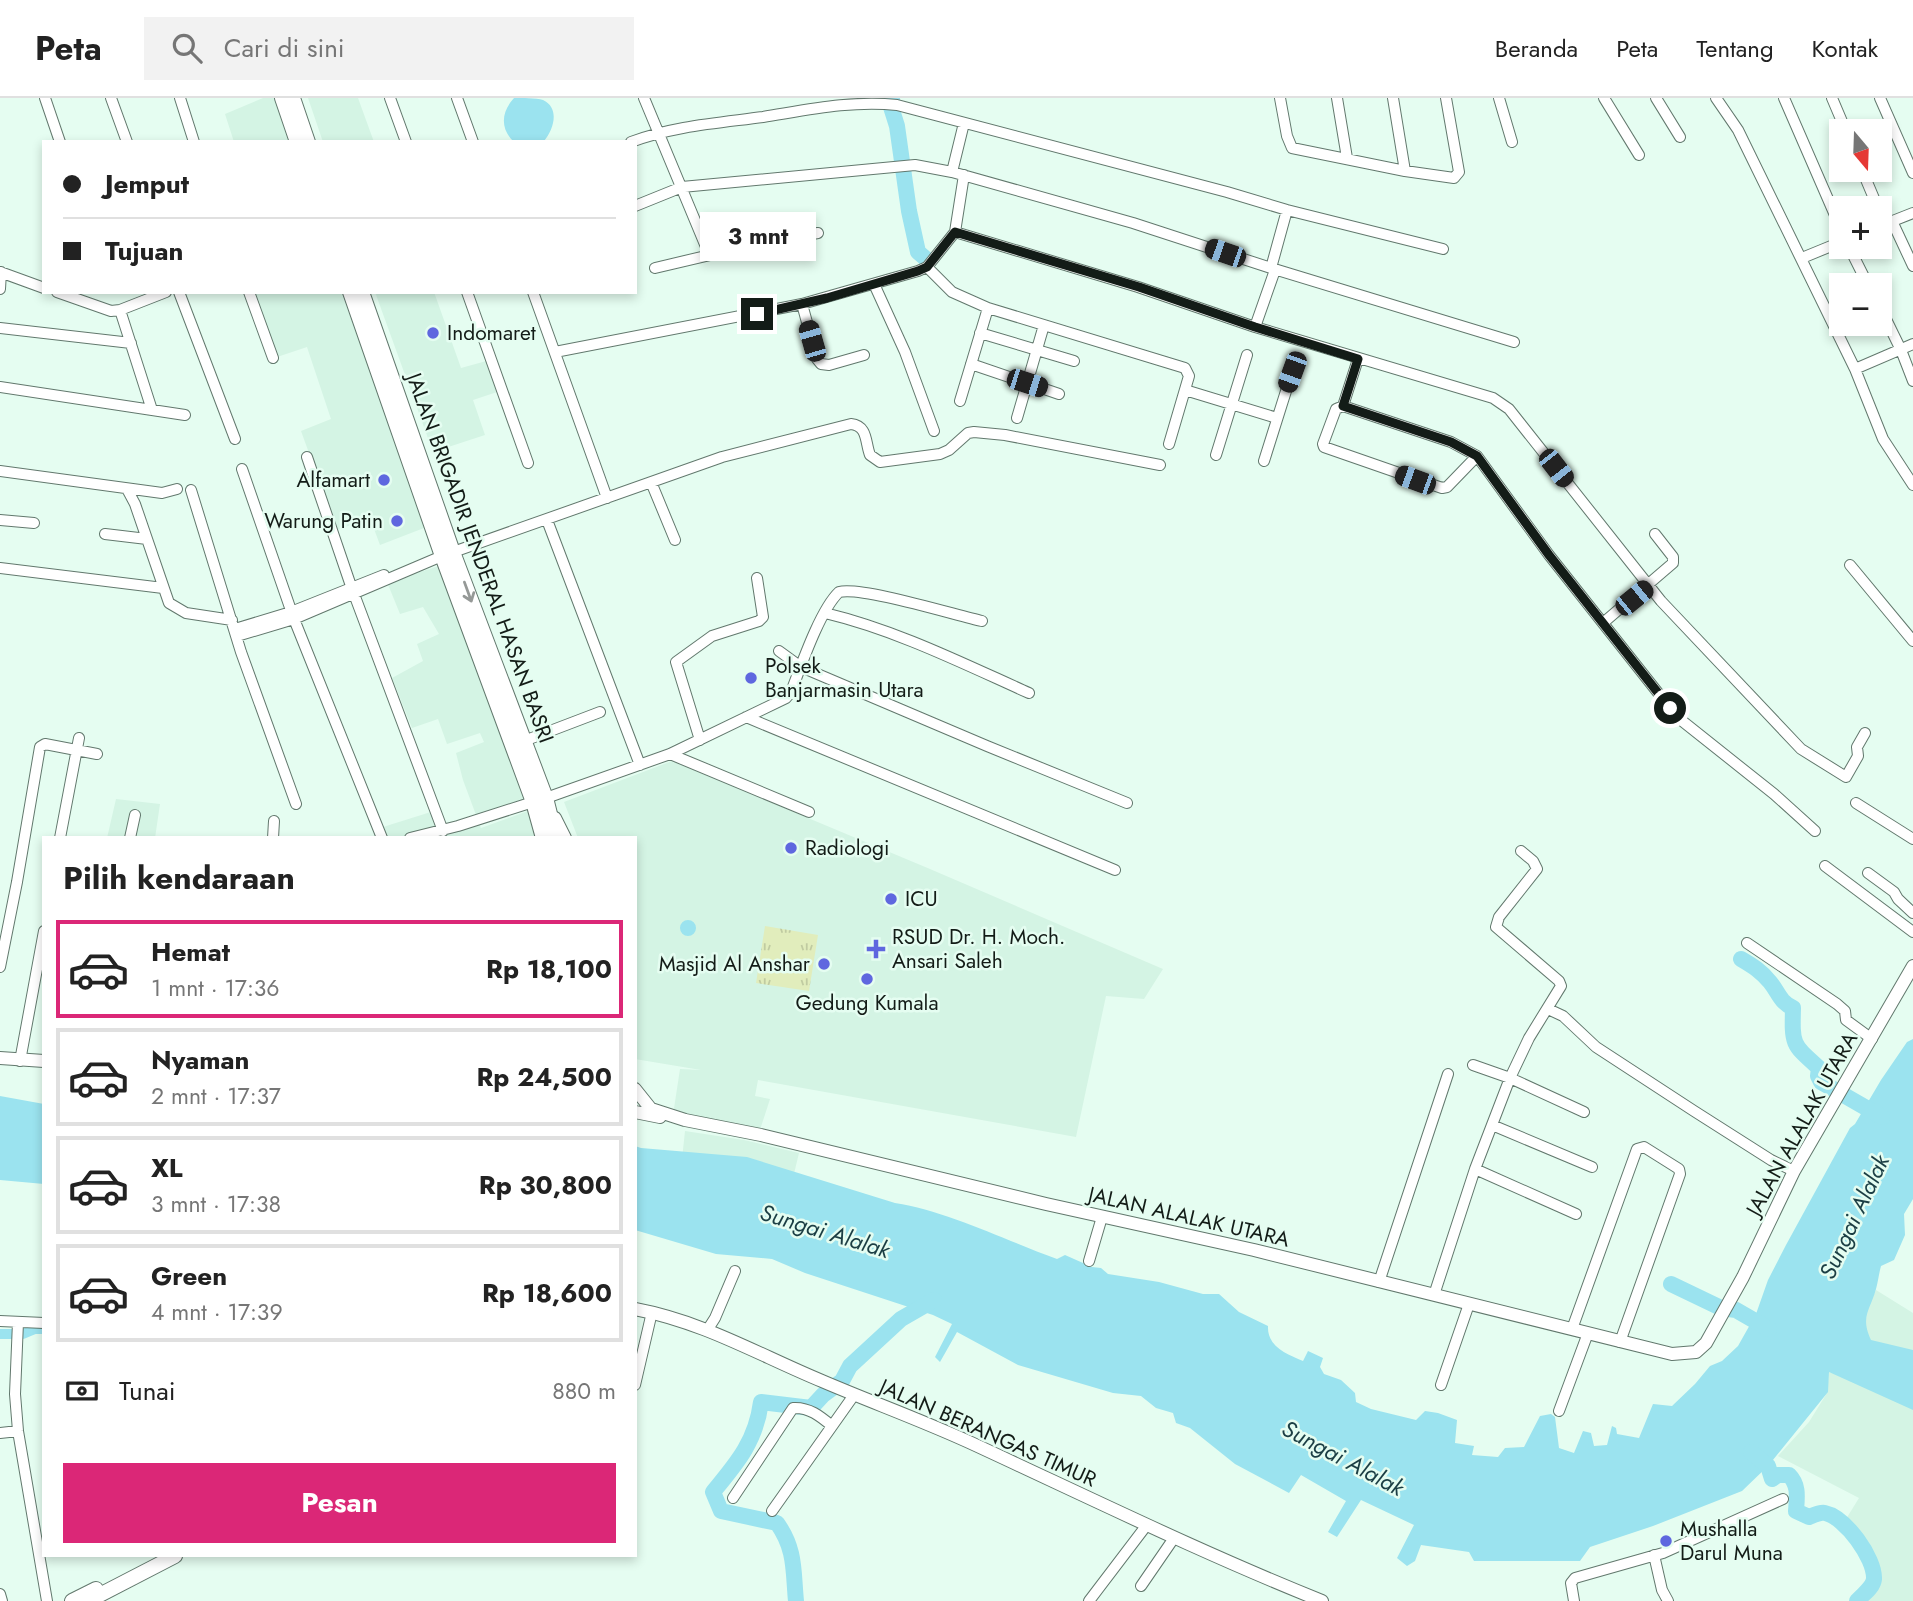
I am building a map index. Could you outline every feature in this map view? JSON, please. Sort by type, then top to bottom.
[{"type":"highway","points":[[282,98],[296,140]]},
{"type":"highway","points":[[293,98],[307,140]]},
{"type":"highway","name":"JALAN BRIGADIR JENDERAL HASAN BASRI","points":[[351,294],[375,344]]},
{"type":"highway","name":"JALAN BRIGADIR JENDERAL HASAN BASRI","points":[[362,294],[375,344],[447,554],[555,836]]},
{"type":"highway","name":"JALAN BRIGADIR JENDERAL HASAN BASRI","points":[[447,554],[524,741],[541,804],[542,836]]},
{"type":"highway","points":[[72,1601],[113,1581],[152,1557]]},
{"type":"highway","points":[[88,1601],[174,1557]]},
{"type":"main road","points":[[541,804],[564,836]]},
{"type":"main road","name":"JALAN ALALAK UTARA","points":[[639,1109],[1254,1250],[1672,1354],[1696,1352],[1706,1343],[1727,1308],[1794,1171],[1913,966]]},
{"type":"main road","points":[[0,1058],[42,1061]]},
{"type":"main road","name":"JALAN BERANGAS TIMUR","points":[[637,1309],[708,1329],[821,1381],[967,1441],[1240,1568],[1322,1601]]},
{"type":"street","points":[[45,98],[59,140]]},
{"type":"street","points":[[111,98],[126,140]]},
{"type":"street","points":[[180,98],[193,140]]},
{"type":"street","points":[[390,98],[405,140]]},
{"type":"street","points":[[457,98],[472,140]]},
{"type":"street","points":[[644,98],[709,254]]},
{"type":"street","points":[[1280,98],[1291,147],[1449,178],[1458,176],[1459,172],[1446,98]]},
{"type":"street","points":[[1337,98],[1347,158]]},
{"type":"street","points":[[1393,98],[1405,171]]},
{"type":"street","points":[[1499,98],[1512,142]]},
{"type":"street","points":[[1604,98],[1639,155]]},
{"type":"street","points":[[1656,98],[1680,137]]},
{"type":"street","points":[[1716,98],[1738,130],[1802,258],[1855,369],[1883,439],[1913,485]]},
{"type":"street","points":[[1784,98],[1829,201]]},
{"type":"street","points":[[1832,98],[1841,119]]},
{"type":"street","points":[[1880,98],[1913,173]]},
{"type":"street","points":[[636,140],[659,131],[856,104],[897,105],[1227,192],[1287,211],[1443,249]]},
{"type":"street","points":[[952,172],[964,123]]},
{"type":"street","points":[[637,205],[682,187],[903,165],[952,172],[1133,223],[1273,269],[1514,342]]},
{"type":"street","points":[[555,352],[802,304],[928,266],[955,232],[964,176]]},
{"type":"street","points":[[1255,327],[1287,211]]},
{"type":"street","points":[[1892,221],[1913,213]]},
{"type":"street","points":[[955,232],[1139,287],[1358,359],[1493,398],[1509,410],[1649,586],[1801,749],[1846,777],[1858,756],[1857,747],[1865,733]]},
{"type":"street","points":[[655,268],[709,254],[818,233]]},
{"type":"street","points":[[1892,234],[1913,266]]},
{"type":"street","points":[[1802,258],[1829,247]]},
{"type":"street","points":[[928,266],[958,295],[988,307],[1183,367],[1189,376],[1169,444]]},
{"type":"street","points":[[0,289],[1,272],[42,287]]},
{"type":"street","points":[[874,284],[905,352],[934,431]]},
{"type":"street","points":[[62,294],[111,312],[161,294]]},
{"type":"street","points":[[180,294],[235,439]]},
{"type":"street","points":[[250,294],[273,358]]},
{"type":"street","points":[[468,294],[528,463]]},
{"type":"street","points":[[534,294],[607,498]]},
{"type":"street","points":[[802,304],[817,359],[821,364],[829,365],[864,355]]},
{"type":"street","points":[[960,401],[988,307]]},
{"type":"street","points":[[120,310],[152,410]]},
{"type":"street","points":[[1017,418],[1044,325]]},
{"type":"street","points":[[0,328],[131,343]]},
{"type":"street","points":[[1892,332],[1913,381]]},
{"type":"street","points":[[980,333],[1074,361]]},
{"type":"street","points":[[1855,369],[1913,344]]},
{"type":"street","points":[[1216,454],[1247,355]]},
{"type":"street","points":[[1343,406],[1358,359]]},
{"type":"street","points":[[971,364],[1059,394]]},
{"type":"street","points":[[1264,461],[1292,372]]},
{"type":"street","points":[[0,387],[185,415]]},
{"type":"street","points":[[1185,390],[1277,418]]},
{"type":"street","points":[[1477,456],[1447,487],[1442,488],[1326,448],[1323,443],[1336,409],[1343,406],[1451,442],[1477,456],[1549,555],[1681,720],[1774,794],[1815,831]]},
{"type":"street","points":[[127,489],[135,504],[169,603],[186,613],[235,628],[292,616],[384,575],[398,573],[722,457],[851,424],[862,428],[870,455],[880,462],[940,454],[949,450],[968,433],[974,432],[1005,435],[1160,466]]},
{"type":"street","points":[[307,457],[352,590],[443,831]]},
{"type":"street","points":[[242,469],[292,616],[381,836]]},
{"type":"street","points":[[0,471],[162,493]]},
{"type":"street","points":[[651,482],[675,540]]},
{"type":"street","points":[[135,504],[177,489]]},
{"type":"street","points":[[191,490],[245,663],[296,804]]},
{"type":"street","points":[[0,520],[34,523]]},
{"type":"street","points":[[547,520],[640,765]]},
{"type":"street","points":[[105,534],[147,539]]},
{"type":"street","points":[[1603,623],[1649,586],[1673,560],[1655,534]]},
{"type":"street","points":[[1850,565],[1913,641]]},
{"type":"street","points":[[0,568],[163,588]]},
{"type":"street","points":[[700,740],[676,662],[712,636],[759,621],[763,617],[757,578]]},
{"type":"street","points":[[419,836],[541,804],[670,754],[786,698],[825,613],[836,595],[845,590],[982,621]]},
{"type":"street","points":[[825,613],[851,619],[904,639],[1029,693]]},
{"type":"street","points":[[779,651],[801,667],[1127,803]]},
{"type":"street","points":[[524,741],[600,712]]},
{"type":"street","points":[[746,718],[1115,870]]},
{"type":"street","points":[[61,836],[79,738]]},
{"type":"street","points":[[0,967],[40,747],[45,744],[97,754]]},
{"type":"street","points":[[670,754],[809,812]]},
{"type":"street","points":[[1856,803],[1913,839]]},
{"type":"street","points":[[130,836],[135,815]]},
{"type":"street","points":[[273,836],[274,821]]},
{"type":"street","points":[[1434,1295],[1475,1169],[1510,1078],[1529,1038],[1560,989],[1559,981],[1496,927],[1499,917],[1537,869],[1533,860],[1521,851]]},
{"type":"street","points":[[1825,866],[1913,932]]},
{"type":"street","points":[[1868,873],[1894,892],[1913,913]]},
{"type":"street","points":[[20,1061],[42,942]]},
{"type":"street","points":[[1747,943],[1838,1004],[1844,1011],[1846,1020],[1872,1039]]},
{"type":"street","points":[[1548,1009],[1563,1016],[1596,1047],[1770,1160],[1794,1171]]},
{"type":"street","points":[[1473,1065],[1510,1078],[1584,1112]]},
{"type":"street","points":[[1379,1282],[1448,1074]]},
{"type":"street","points":[[1492,1125],[1592,1167]]},
{"type":"street","points":[[1572,1329],[1637,1149],[1644,1147],[1674,1164],[1680,1174],[1620,1342]]},
{"type":"street","points":[[1475,1169],[1576,1214]]},
{"type":"street","points":[[1089,1261],[1102,1217]]},
{"type":"street","points":[[708,1329],[735,1271]]},
{"type":"street","points":[[1441,1385],[1469,1304]]},
{"type":"street","points":[[637,1376],[652,1312]]},
{"type":"street","points":[[0,1321],[18,1329],[42,1323]]},
{"type":"street","points":[[18,1329],[15,1394],[18,1431],[47,1601]]},
{"type":"street","points":[[1559,1411],[1588,1333]]},
{"type":"street","points":[[772,1511],[854,1395]]},
{"type":"street","points":[[733,1498],[793,1408],[815,1412],[832,1426]]},
{"type":"street","points":[[0,1433],[18,1431]]},
{"type":"street","points":[[1574,1601],[1572,1583],[1575,1578],[1654,1555],[1783,1499]]},
{"type":"street","points":[[1089,1601],[1146,1526]]},
{"type":"street","points":[[1140,1586],[1174,1538]]},
{"type":"street","points":[[1654,1555],[1662,1590],[1668,1601]]},
{"type":"street","points":[[0,1594],[2,1601]]},
{"type":"shaded area","points":[[263,98],[276,98],[289,140],[233,140],[225,114]]},
{"type":"shaded area","points":[[308,98],[358,98],[373,140],[322,140]]},
{"type":"shaded area","points":[[254,294],[342,294],[395,438],[424,528],[380,545],[370,518],[337,530],[301,431],[331,419],[307,347],[277,357]]},
{"type":"shaded area","points":[[376,294],[435,294],[461,368],[490,360],[500,391],[473,400],[485,435],[433,452]]},
{"type":"shaded area","points":[[439,566],[529,800],[479,823],[456,753],[484,742],[480,733],[447,744],[438,719],[412,728],[392,678],[423,661],[417,644],[439,634],[423,607],[400,614],[387,582]]},
{"type":"shaded area","name":"RSUD Dr. H. Moch. Ansari Saleh","points":[[672,761],[1163,969],[1144,999],[1106,996],[1076,1137],[758,1080],[755,1096],[770,1099],[759,1133],[673,1115],[680,1069],[701,1070],[637,1059],[637,836],[577,836],[564,802]]},
{"type":"shaded area","points":[[116,799],[160,804],[155,836],[107,836]]},
{"type":"shaded area","points":[[434,811],[439,826],[427,836],[385,836],[383,827]]},
{"type":"shaded area","points":[[528,811],[534,817],[539,836],[444,834],[479,824],[481,828]]},
{"type":"shaded area","points":[[685,1131],[744,1140],[799,1153],[792,1182],[682,1159]]},
{"type":"shaded area","points":[[1876,1290],[1913,1313],[1913,1601],[1864,1601],[1877,1587],[1879,1569],[1869,1543],[1846,1519],[1859,1498],[1778,1456],[1809,1422],[1827,1393],[1829,1372],[1836,1374]]},
{"type":"green space","points":[[765,926],[818,935],[809,991],[756,983]]},
{"type":"water","points":[[514,98],[533,98],[543,100],[552,108],[553,125],[545,140],[512,140],[509,137],[504,120]]},
{"type":"water","points":[[688,920],[696,928],[688,936],[680,928]]},
{"type":"water","name":"Sungai Alalak","points":[[1913,1039],[1913,1199],[1904,1214],[1905,1235],[1894,1260],[1881,1266],[1866,1325],[1871,1340],[1913,1350],[1913,1410],[1829,1372],[1828,1392],[1768,1466],[1742,1491],[1590,1547],[1580,1561],[1474,1561],[1469,1552],[1421,1545],[1415,1561],[1407,1566],[1397,1558],[1414,1525],[1361,1500],[1337,1537],[1328,1532],[1346,1501],[1301,1475],[1289,1493],[1235,1464],[1190,1428],[1176,1423],[1173,1413],[1156,1408],[1141,1396],[1113,1393],[1018,1365],[957,1332],[940,1362],[935,1357],[952,1324],[933,1315],[805,1273],[772,1259],[716,1254],[637,1231],[637,1147],[747,1157],[935,1213],[1057,1259],[1065,1255],[1092,1267],[1101,1268],[1108,1274],[1159,1282],[1203,1294],[1219,1294],[1239,1312],[1268,1326],[1274,1344],[1285,1352],[1303,1361],[1308,1351],[1323,1358],[1320,1367],[1324,1374],[1341,1380],[1355,1393],[1356,1402],[1371,1409],[1416,1420],[1425,1411],[1457,1420],[1455,1443],[1474,1446],[1472,1455],[1498,1457],[1505,1448],[1524,1447],[1540,1416],[1551,1414],[1555,1417],[1559,1448],[1574,1453],[1583,1431],[1591,1433],[1594,1446],[1607,1445],[1612,1426],[1616,1428],[1617,1434],[1639,1438],[1653,1404],[1672,1406],[1710,1366],[1722,1361],[1738,1346],[1756,1314],[1768,1280],[1850,1128],[1907,1042]]},
{"type":"water","points":[[0,1096],[42,1104],[42,1184],[0,1180]]},
{"type":"waterway","points":[[892,98],[891,107],[897,126],[909,211],[918,252],[925,258]]},
{"type":"waterway","points":[[1741,959],[1763,975],[1782,1000],[1793,1008],[1796,1043],[1803,1054],[1819,1068],[1818,1076],[1821,1082],[1882,1117]]},
{"type":"waterway","points":[[1671,1284],[1721,1308],[1736,1310],[1769,1329]]},
{"type":"waterway","points":[[796,1601],[791,1552],[777,1523],[721,1511],[713,1492],[750,1440],[761,1402],[811,1408],[842,1381],[850,1366],[901,1319],[934,1300]]},
{"type":"waterway","points":[[0,1334],[23,1334],[42,1329]]},
{"type":"waterway","points":[[1751,1452],[1768,1466],[1772,1479],[1778,1475],[1789,1475],[1797,1492],[1796,1511],[1809,1517],[1823,1513],[1833,1516],[1850,1530],[1870,1560],[1874,1579],[1870,1588],[1857,1601]]},
{"type":"place","name":"Indomaret","points":[[433,333]]},
{"type":"place","name":"Alfamart","points":[[384,480]]},
{"type":"place","name":"Warung Patin","points":[[397,521]]},
{"type":"place","name":"Polsek Banjarmasin Utara","points":[[751,678]]},
{"type":"place","name":"Radiologi","points":[[791,848]]},
{"type":"place","name":"ICU","points":[[891,899]]},
{"type":"place","name":"RSUD Dr. H. Moch. Ansari Saleh","points":[[876,949]]},
{"type":"place","name":"Masjid Al Anshar","points":[[824,964]]},
{"type":"place","name":"Gedung Kumala","points":[[867,979]]},
{"type":"place","name":"Mushalla Darul Muna","points":[[1666,1541]]},
{"type":"route","points":[[757,314],[827,298],[918,271],[927,267],[955,232],[1139,287],[1358,359],[1343,406],[1451,442],[1477,456],[1549,555],[1670,708]]}]
